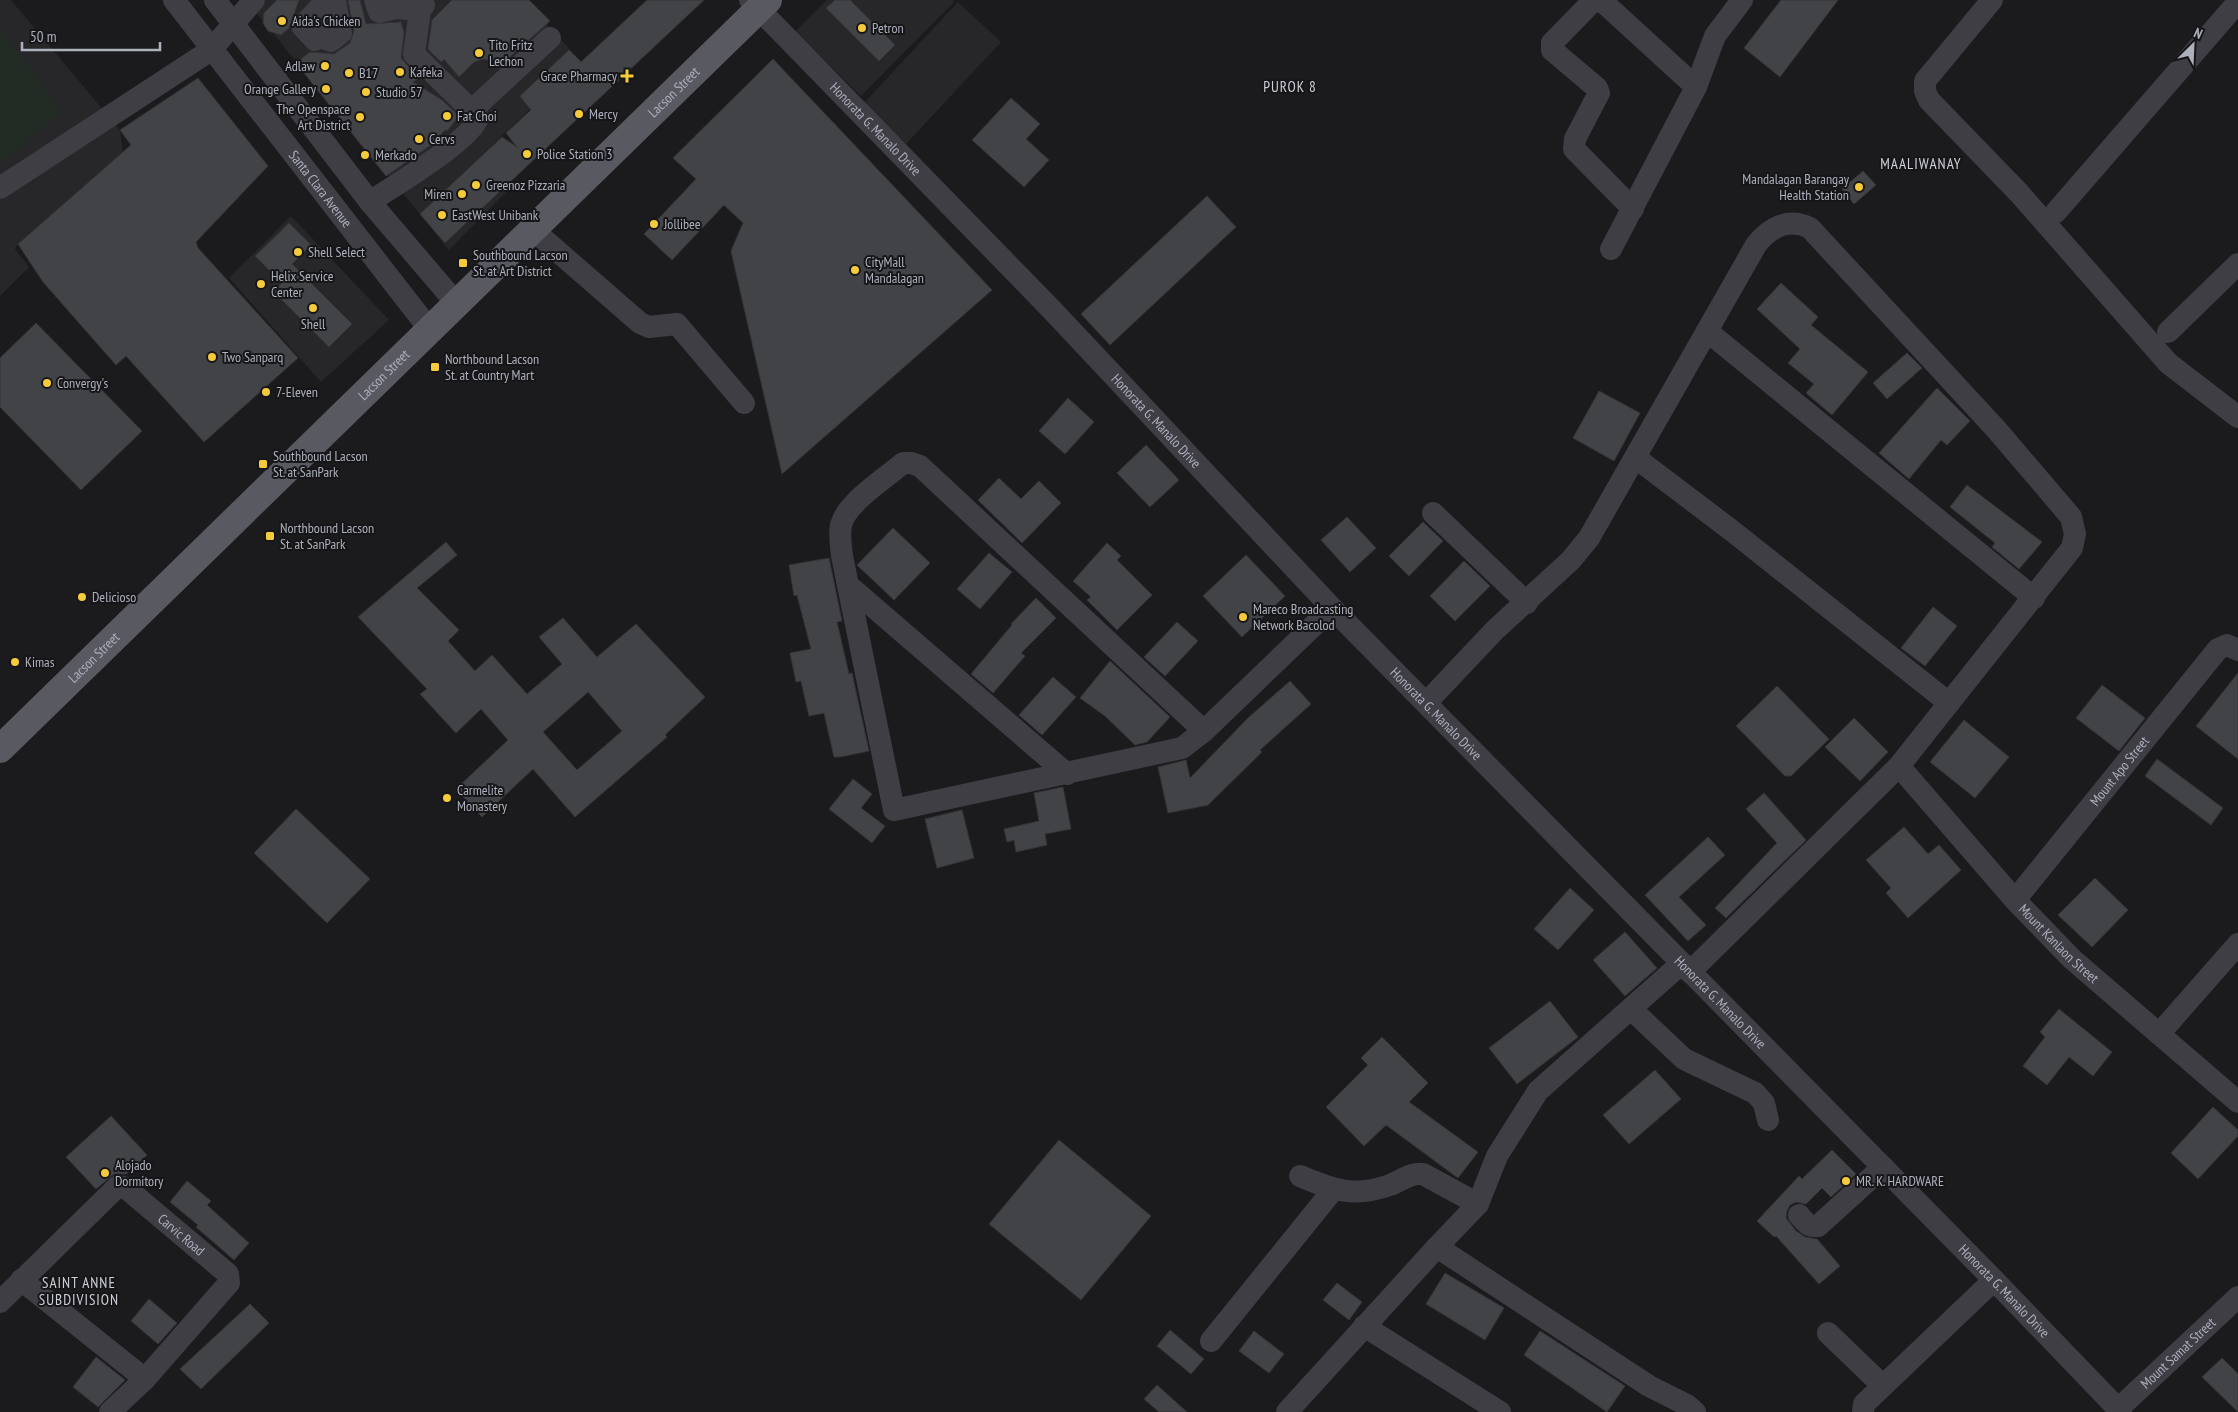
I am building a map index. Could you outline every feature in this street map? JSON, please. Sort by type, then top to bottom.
[{"type":"main road","name":"Lacson Street","points":[[0,748],[457,304],[759,3]]},
{"type":"street","name":"Santa Clara Avenue","points":[[174,0],[430,330]]},
{"type":"street","points":[[215,0],[370,202],[457,304]]},
{"type":"street","points":[[0,188],[211,50],[254,0]]},
{"type":"street","points":[[327,0],[302,26],[314,39],[331,41],[341,32],[335,0]]},
{"type":"street","points":[[370,202],[462,138],[477,122],[478,117],[414,54],[422,7],[396,8],[379,12],[375,0]]},
{"type":"street","points":[[1611,249],[1696,87],[1715,36],[1742,0]]},
{"type":"street","points":[[1992,0],[1925,81],[1925,91],[1929,100],[2018,193],[2168,363],[2238,417]]},
{"type":"street","points":[[1633,209],[1574,149],[1575,139],[1599,93],[1597,88],[1552,50],[1552,43],[1592,2],[1598,1],[1604,3],[1696,87]]},
{"type":"street","points":[[2056,212],[2238,2]]},
{"type":"street","name":"Honorata G. Manalo Drive","points":[[759,3],[1052,310],[1332,608],[2120,1410]]},
{"type":"street","points":[[471,111],[550,38]]},
{"type":"street","points":[[1287,1412],[1478,1204],[1497,1156],[1538,1091],[1631,1010],[1686,967],[1899,766],[2072,548],[2075,534],[2071,517],[1996,429],[1810,228],[1796,223],[1784,224],[1765,233],[1707,331],[1636,458],[1580,550],[1527,603],[1495,630],[1426,702]]},
{"type":"street","points":[[532,229],[640,323],[649,327],[677,324],[744,403]]},
{"type":"street","points":[[2168,332],[2238,264]]},
{"type":"street","points":[[1707,331],[2034,598]]},
{"type":"street","points":[[1636,458],[1731,530],[1949,703]]},
{"type":"street","points":[[1204,731],[915,464],[903,463],[862,498],[844,517],[840,527],[840,541],[894,810],[1182,748],[1204,731],[1332,608]]},
{"type":"street","points":[[1433,513],[1527,603]]},
{"type":"street","points":[[848,585],[1067,774]]},
{"type":"street","name":"Mount Apo Street","points":[[2015,900],[2218,650],[2233,648]]},
{"type":"street","name":"Mount Kanlaon Street","points":[[1899,766],[2015,900],[2072,959],[2238,1102]]},
{"type":"street","points":[[2159,1034],[2238,944]]},
{"type":"street","points":[[1631,1010],[1684,1059],[1755,1093],[1764,1102],[1768,1120]]},
{"type":"street","points":[[1799,1214],[1807,1224],[1818,1226],[1883,1167]]},
{"type":"street","points":[[1300,1176],[1333,1190],[1367,1192],[1418,1173],[1478,1204]]},
{"type":"street","name":"Carvic Road","points":[[0,1302],[116,1188],[121,1186],[126,1188],[230,1277],[229,1283],[145,1379],[110,1412]]},
{"type":"street","points":[[1210,1341],[1333,1190]]},
{"type":"street","points":[[1437,1247],[1649,1386],[1688,1405],[1695,1412]]},
{"type":"street","points":[[21,1280],[145,1379]]},
{"type":"street","points":[[1863,1412],[1862,1407],[1994,1280]]},
{"type":"street","name":"Mount Samat Street","points":[[2120,1410],[2238,1297]]},
{"type":"street","points":[[1364,1326],[1500,1412]]},
{"type":"street","points":[[1828,1333],[1883,1386]]},
{"type":"shaded area","points":[[0,0],[11,0],[120,130],[123,152],[18,244],[15,249],[29,267],[0,296]]},
{"type":"shaded area","points":[[246,0],[523,0],[581,61],[484,153],[514,184],[449,250]]},
{"type":"shaded area","points":[[827,0],[953,0],[954,2],[861,96],[795,32]]},
{"type":"shaded area","points":[[958,2],[1001,42],[906,144],[863,104]]},
{"type":"shaded area","points":[[0,27],[62,112],[0,164]]},
{"type":"shaded area","points":[[291,216],[389,320],[321,382],[229,278]]},
{"type":"building","points":[[277,0],[299,0],[289,28],[281,35],[268,31],[263,23],[264,13]]},
{"type":"building","points":[[348,0],[360,0],[366,24],[401,22],[404,33],[401,58],[419,78],[413,82],[442,100],[459,116],[447,131],[445,130],[431,145],[386,176],[296,63],[310,52],[334,54],[350,43],[354,31]]},
{"type":"building","points":[[452,0],[529,0],[550,21],[502,64],[483,59],[474,62],[459,77],[444,59],[441,62],[428,49],[432,20]]},
{"type":"building","points":[[647,0],[704,0],[445,243],[420,214],[502,137],[517,147],[506,133],[531,110],[520,96],[569,50],[581,62]]},
{"type":"building","name":"Petron","points":[[835,0],[850,0],[895,45],[879,61],[826,8]]},
{"type":"building","points":[[1781,0],[1838,0],[1780,77],[1744,48]]},
{"type":"building","name":"CityMall Mandalagan","points":[[773,59],[992,290],[782,474],[731,251],[743,223],[724,205],[672,260],[644,234],[696,179],[673,158]]},
{"type":"building","points":[[198,78],[268,166],[196,242],[198,248],[298,358],[204,442],[126,356],[116,365],[43,282],[18,244],[131,145],[120,130]]},
{"type":"building","points":[[1011,98],[1040,124],[1026,139],[1049,160],[1024,187],[972,140]]},
{"type":"building","name":"Mandalagan Barangay Health Station","points":[[1863,171],[1876,185],[1854,204],[1842,189]]},
{"type":"building","points":[[1207,196],[1236,227],[1110,345],[1081,314]]},
{"type":"building","name":"Shell","points":[[289,223],[311,245],[292,264],[352,324],[329,347],[273,291],[282,283],[255,256]]},
{"type":"building","points":[[1781,283],[1818,317],[1811,325],[1868,372],[1832,415],[1806,393],[1814,384],[1788,363],[1800,349],[1757,309]]},
{"type":"building","name":"Convergy's","points":[[36,323],[142,431],[81,490],[0,407],[0,358]]},
{"type":"building","points":[[1907,353],[1922,368],[1887,399],[1873,383]]},
{"type":"building","points":[[1937,388],[1970,421],[1947,445],[1941,440],[1909,479],[1879,453]]},
{"type":"building","points":[[1599,391],[1640,413],[1614,461],[1573,438]]},
{"type":"building","points":[[1068,398],[1094,422],[1065,454],[1039,431]]},
{"type":"building","points":[[1146,445],[1179,480],[1150,507],[1117,473]]},
{"type":"building","points":[[999,478],[1021,499],[1039,481],[1061,503],[1022,543],[978,500]]},
{"type":"building","points":[[1967,485],[2042,542],[2019,569],[1992,547],[1995,543],[1950,507]]},
{"type":"building","points":[[1347,517],[1376,548],[1350,572],[1321,540]]},
{"type":"building","points":[[1423,522],[1443,541],[1409,576],[1389,556]]},
{"type":"building","points":[[893,528],[930,563],[894,600],[857,565]]},
{"type":"building","points":[[446,542],[457,555],[417,588],[459,630],[448,641],[475,671],[492,655],[527,694],[562,664],[539,637],[563,618],[597,657],[636,624],[705,697],[665,735],[667,737],[575,817],[533,769],[482,817],[456,789],[508,740],[481,709],[456,733],[420,694],[427,689],[358,617]],"holes":[[[588,692],[622,731],[577,770],[543,732]]]},
{"type":"building","points":[[1107,543],[1121,556],[1117,560],[1152,595],[1117,630],[1087,600],[1091,597],[1073,581]]},
{"type":"building","points":[[989,553],[1012,572],[980,609],[957,589]]},
{"type":"building","name":"Mareco Broadcasting Network Bacolod","points":[[1246,555],[1285,596],[1242,637],[1203,596]]},
{"type":"building","points":[[829,558],[842,621],[837,622],[849,674],[852,673],[869,751],[840,757],[834,757],[824,713],[809,716],[801,681],[796,682],[790,653],[811,649],[797,595],[794,596],[789,565]]},
{"type":"building","points":[[1464,561],[1490,586],[1455,621],[1430,596]]},
{"type":"building","points":[[1036,598],[1056,618],[1021,653],[1025,656],[993,693],[971,674],[1011,624]]},
{"type":"building","points":[[1933,607],[1957,626],[1925,666],[1901,648]]},
{"type":"building","points":[[1177,622],[1198,641],[1165,676],[1144,657]]},
{"type":"building","points":[[1110,661],[1170,717],[1147,742],[1135,745],[1105,716],[1080,698]]},
{"type":"building","points":[[2238,673],[2238,759],[2196,726]]},
{"type":"building","points":[[1053,677],[1076,697],[1042,735],[1019,715]]},
{"type":"building","points":[[1290,681],[1311,704],[1260,750],[1262,752],[1208,805],[1168,813],[1158,767],[1186,760],[1190,778],[1248,718]]},
{"type":"building","points":[[2102,685],[2145,718],[2119,751],[2076,718]]},
{"type":"building","points":[[1777,686],[1829,739],[1791,776],[1785,776],[1736,726]]},
{"type":"building","points":[[1854,718],[1888,752],[1860,781],[1825,747]]},
{"type":"building","points":[[1964,720],[2009,757],[1975,798],[1930,762]]},
{"type":"building","points":[[2157,759],[2223,808],[2211,825],[2145,776]]},
{"type":"building","points":[[853,779],[872,794],[861,808],[885,826],[872,843],[829,809]]},
{"type":"building","points":[[1063,787],[1071,829],[1045,834],[1047,845],[1016,852],[1014,840],[1007,842],[1004,829],[1039,821],[1034,793]]},
{"type":"building","points":[[1764,793],[1806,840],[1726,918],[1715,908],[1777,843],[1746,809]]},
{"type":"building","points":[[296,809],[370,879],[327,923],[254,853]]},
{"type":"building","points":[[962,810],[974,858],[937,868],[925,819]]},
{"type":"building","points":[[1904,827],[1928,854],[1939,845],[1961,870],[1908,918],[1886,893],[1891,888],[1866,860]]},
{"type":"building","points":[[1708,837],[1725,855],[1679,897],[1706,925],[1688,941],[1645,895]]},
{"type":"building","points":[[2095,878],[2128,910],[2092,947],[2058,915]]},
{"type":"building","points":[[1570,888],[1594,910],[1558,950],[1534,929]]},
{"type":"building","points":[[1625,932],[1657,968],[1625,996],[1593,960]]},
{"type":"building","points":[[1550,1001],[1578,1037],[1517,1084],[1489,1048]]},
{"type":"building","points":[[2059,1009],[2112,1052],[2093,1076],[2069,1057],[2047,1085],[2023,1066],[2045,1037],[2040,1032]]},
{"type":"building","points":[[1382,1037],[1428,1083],[1409,1102],[1478,1152],[1458,1178],[1386,1125],[1364,1146],[1326,1107],[1368,1065],[1361,1058]]},
{"type":"building","points":[[1655,1070],[1681,1099],[1629,1144],[1603,1115]]},
{"type":"building","points":[[2213,1107],[2238,1130],[2238,1136],[2198,1179],[2171,1153]]},
{"type":"building","points":[[111,1116],[147,1155],[126,1174],[114,1174],[96,1189],[66,1157]]},
{"type":"building","points":[[1059,1140],[1151,1216],[1081,1300],[989,1224]]},
{"type":"building","points":[[1832,1150],[1856,1174],[1831,1197],[1822,1188],[1806,1204],[1796,1202],[1790,1205],[1786,1218],[1796,1231],[1805,1237],[1817,1239],[1840,1266],[1819,1284],[1776,1236],[1774,1237],[1757,1221],[1799,1176],[1802,1179]]},
{"type":"building","points":[[187,1181],[211,1201],[207,1205],[249,1243],[234,1260],[196,1227],[198,1225],[170,1202]]},
{"type":"building","points":[[1445,1273],[1504,1308],[1485,1340],[1426,1304]]},
{"type":"building","points":[[1337,1283],[1362,1302],[1349,1320],[1323,1300]]},
{"type":"building","points":[[149,1299],[177,1323],[158,1344],[131,1321]]},
{"type":"building","points":[[250,1304],[269,1323],[201,1389],[180,1369]]},
{"type":"building","points":[[1170,1330],[1204,1359],[1191,1374],[1157,1346]]},
{"type":"building","points":[[1254,1331],[1284,1354],[1269,1373],[1239,1351]]},
{"type":"building","points":[[1540,1331],[1625,1386],[1607,1412],[1524,1355]]},
{"type":"building","points":[[96,1357],[125,1380],[98,1407],[73,1387]]},
{"type":"building","points":[[2222,1358],[2238,1374],[2238,1412],[2202,1377]]},
{"type":"building","points":[[1157,1385],[1187,1412],[1159,1412],[1144,1399]]},
{"type":"place","name":"Aida's Chicken","points":[[282,21]]},
{"type":"place","name":"Petron","points":[[862,28]]},
{"type":"place","name":"Tito Fritz Lechon","points":[[479,53]]},
{"type":"place","name":"Adlaw","points":[[325,66]]},
{"type":"place","name":"Kafeka","points":[[400,72]]},
{"type":"place","name":"B17","points":[[349,73]]},
{"type":"place","name":"Grace Pharmacy","points":[[627,76]]},
{"type":"place","name":"Orange Gallery","points":[[326,89]]},
{"type":"place","name":"Studio 57","points":[[366,92]]},
{"type":"place","name":"Mercy","points":[[579,114]]},
{"type":"place","name":"Fat Choi","points":[[447,116]]},
{"type":"place","name":"The Openspace Art District","points":[[360,117]]},
{"type":"place","name":"Cervs","points":[[419,139]]},
{"type":"place","name":"Police Station 3","points":[[527,154]]},
{"type":"place","name":"Merkado","points":[[365,155]]},
{"type":"place","name":"Greenoz Pizzaria","points":[[476,185]]},
{"type":"place","name":"Mandalagan Barangay Health Station","points":[[1859,187]]},
{"type":"place","name":"Miren","points":[[462,194]]},
{"type":"place","name":"EastWest Unibank","points":[[442,215]]},
{"type":"place","name":"Jollibee","points":[[654,224]]},
{"type":"place","name":"Shell Select","points":[[298,252]]},
{"type":"place","name":"Southbound Lacson St. at Art District","points":[[463,263]]},
{"type":"place","name":"CityMall Mandalagan","points":[[855,270]]},
{"type":"place","name":"Helix Service Center","points":[[261,284]]},
{"type":"place","name":"Shell","points":[[313,308]]},
{"type":"place","name":"Two Sanparq","points":[[212,357]]},
{"type":"place","name":"Northbound Lacson St. at Country Mart","points":[[435,367]]},
{"type":"place","name":"Convergy's","points":[[47,383]]},
{"type":"place","name":"7-Eleven","points":[[266,392]]},
{"type":"place","name":"Southbound Lacson St. at SanPark","points":[[263,464]]},
{"type":"place","name":"Northbound Lacson St. at SanPark","points":[[270,536]]},
{"type":"place","name":"Delicioso","points":[[82,597]]},
{"type":"place","name":"Mareco Broadcasting Network Bacolod","points":[[1243,617]]},
{"type":"place","name":"Kimas","points":[[15,662]]},
{"type":"place","name":"Carmelite Monastery","points":[[447,798]]},
{"type":"place","name":"Alojado Dormitory","points":[[105,1173]]},
{"type":"place","name":"MR. K. HARDWARE","points":[[1846,1181]]},
{"type":"district","name":"PUROK 8","points":[[1290,87]]},
{"type":"district","name":"MAALIWANAY","points":[[1921,164]]},
{"type":"district","name":"SAINT ANNE SUBDIVISION","points":[[79,1292]]}]
